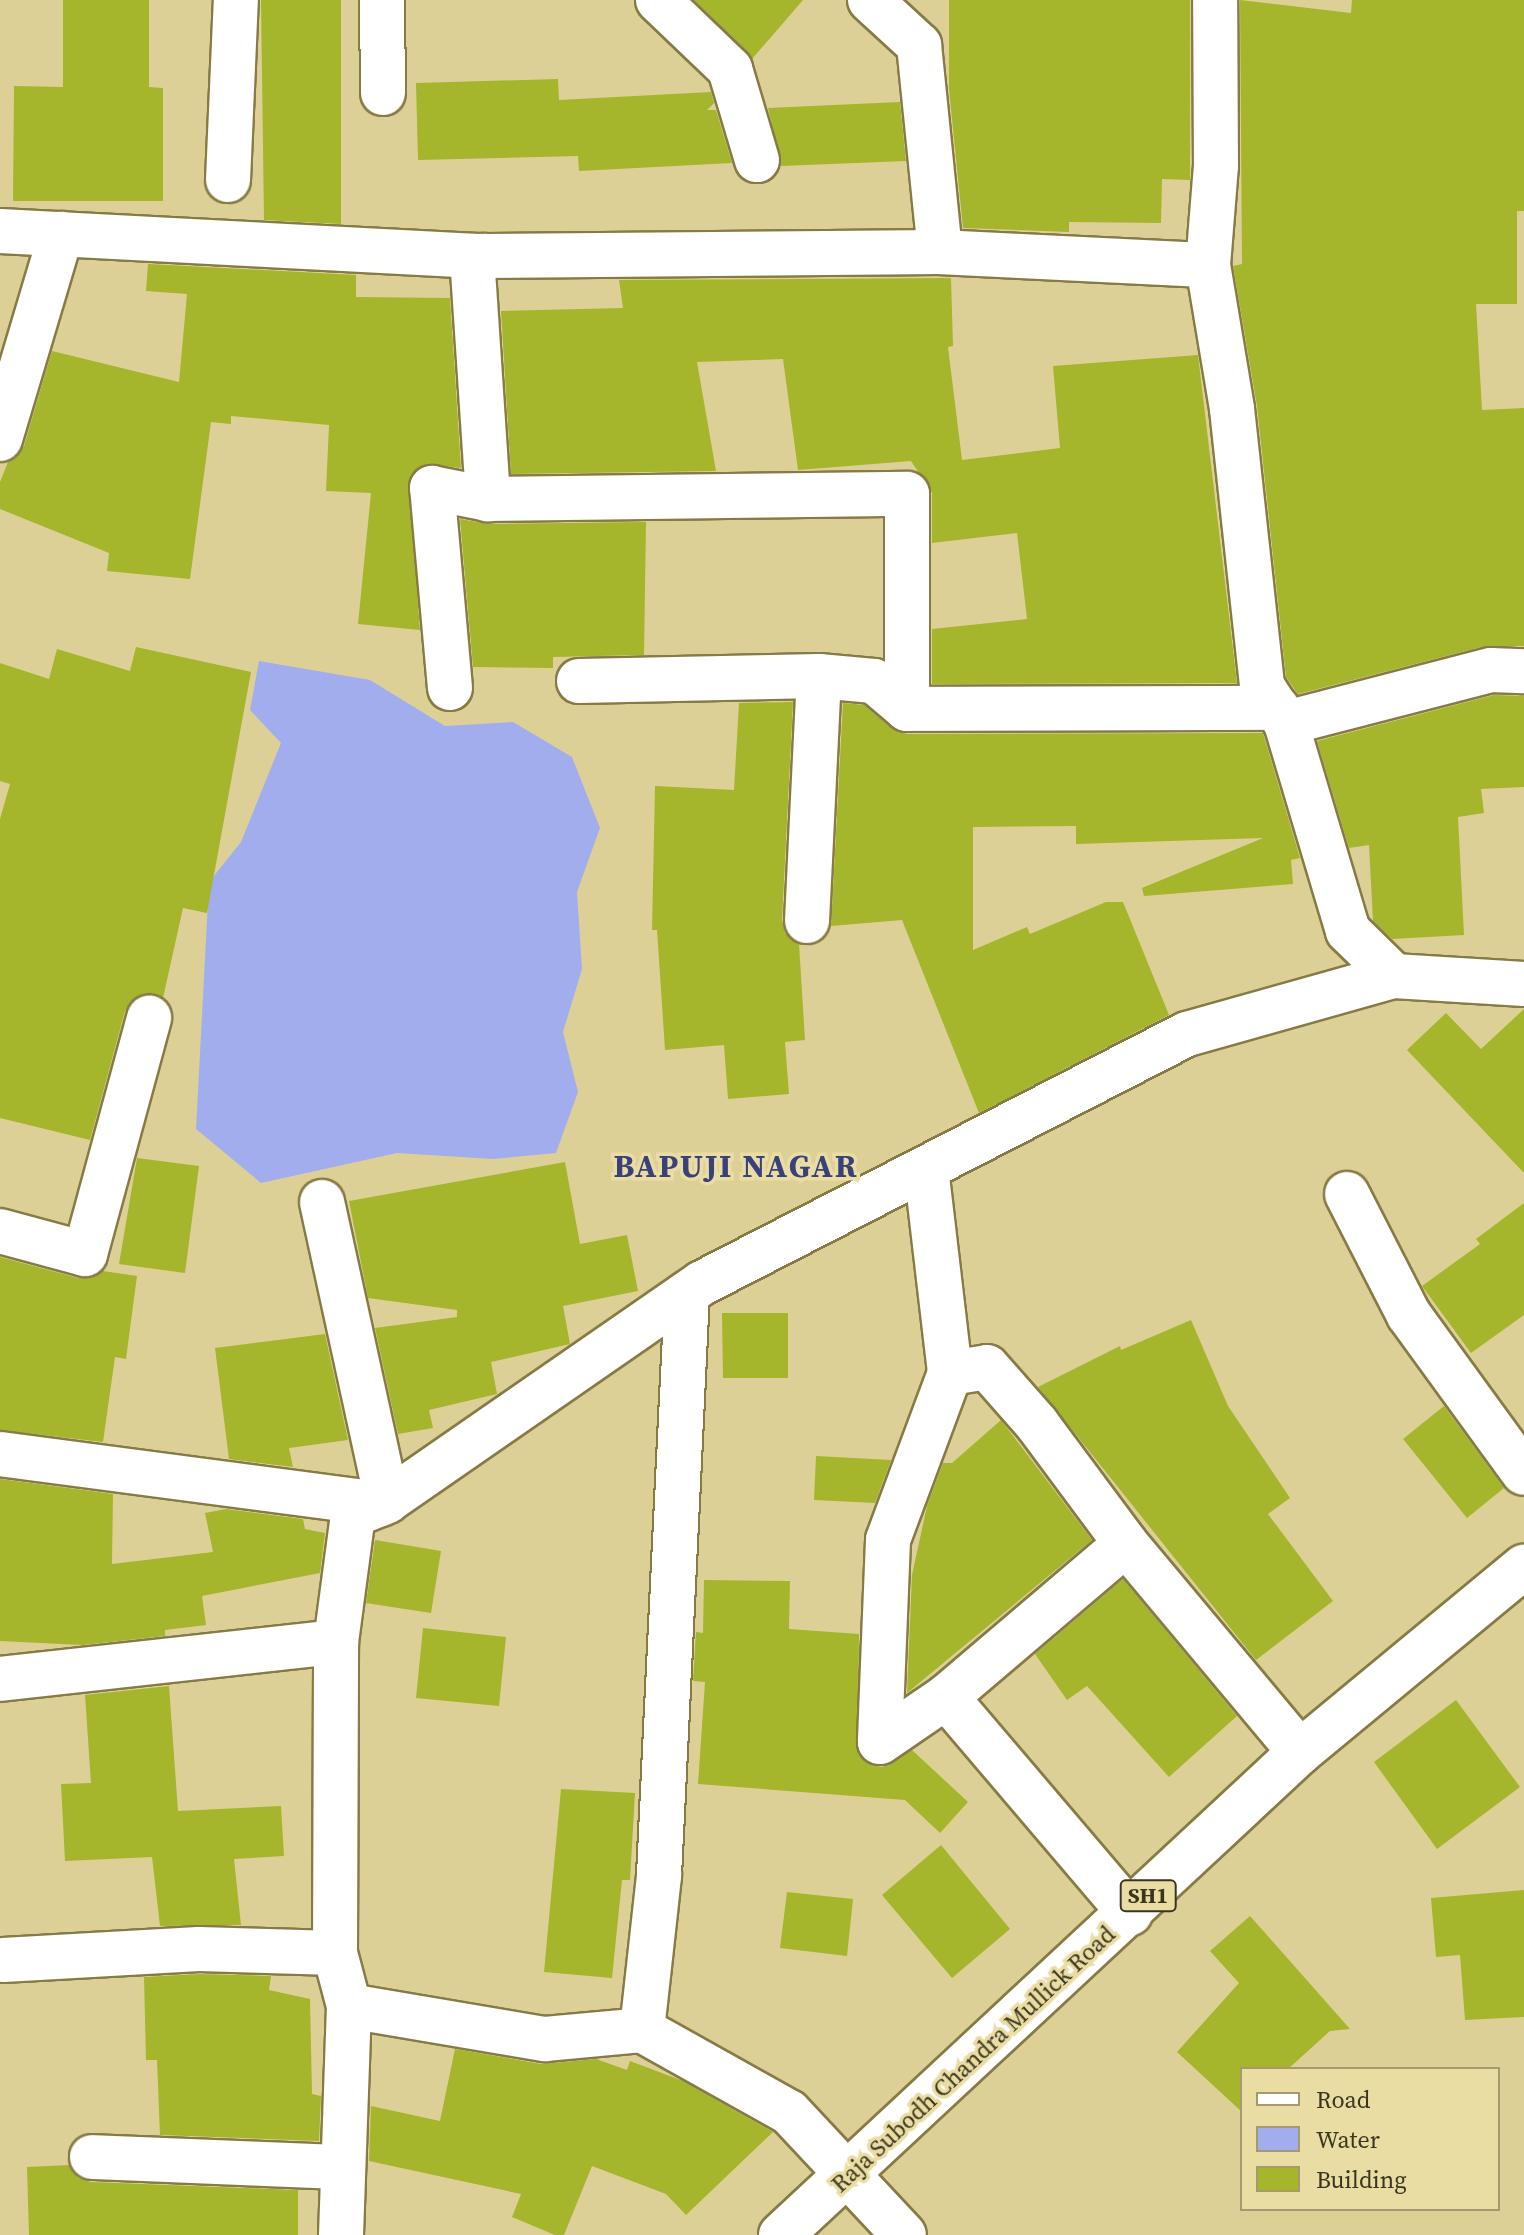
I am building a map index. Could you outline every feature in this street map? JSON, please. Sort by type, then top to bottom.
[{"type":"street","points":[[228,180],[236,0]]},
{"type":"street","points":[[382,0],[383,93]]},
{"type":"street","points":[[658,0],[730,69],[757,160]]},
{"type":"street","points":[[870,0],[919,45],[940,252]]},
{"type":"street","points":[[1215,0],[1216,166],[1208,265],[1232,409],[1262,686],[1281,716],[1348,931],[1394,976]]},
{"type":"street","points":[[0,231],[472,256],[940,252],[1208,265]]},
{"type":"street","points":[[0,439],[61,234]]},
{"type":"street","points":[[472,256],[488,499]]},
{"type":"street","points":[[450,688],[432,488],[488,499],[907,494],[907,709]]},
{"type":"street","points":[[579,681],[819,676],[874,681],[907,709],[1281,716],[1491,670],[1524,671]]},
{"type":"street","points":[[807,921],[819,676]]},
{"type":"street","points":[[341,2235],[349,2006],[335,1953],[336,1642],[353,1515],[384,1502],[687,1294],[1187,1034],[1394,976],[1524,984]]},
{"type":"street","points":[[0,1231],[85,1254],[149,1018]]},
{"type":"street","points":[[926,1168],[950,1373],[888,1540],[880,1742],[946,1697],[1126,1544]]},
{"type":"street","points":[[1347,1194],[1409,1315],[1524,1473]]},
{"type":"street","points":[[322,1202],[384,1502]]},
{"type":"street","points":[[642,2030],[659,1875],[674,1634],[687,1294]]},
{"type":"street","points":[[950,1373],[987,1367],[1037,1424],[1126,1544],[1300,1752]]},
{"type":"street","points":[[0,1454],[384,1502]]},
{"type":"street","name":"Raja Subodh Chandra Mullick Road","points":[[781,2235],[1300,1752],[1524,1567]]},
{"type":"street","points":[[0,1679],[336,1642]]},
{"type":"street","points":[[946,1697],[1130,1913]]},
{"type":"street","points":[[3,1960],[199,1949],[335,1953]]},
{"type":"street","points":[[349,2006],[545,2039],[642,2030],[789,2112],[904,2235]]},
{"type":"street","points":[[92,2157],[342,2167]]},
{"type":"water","points":[[259,661],[370,680],[445,726],[513,722],[572,757],[600,828],[577,892],[582,969],[563,1032],[578,1092],[556,1153],[493,1159],[397,1153],[261,1183],[196,1129],[209,882],[241,842],[281,743],[250,710]]},
{"type":"building","points":[[63,0],[149,0],[149,87],[163,88],[163,201],[13,201],[14,86],[63,87]]},
{"type":"building","points":[[261,0],[341,0],[341,224],[264,220]]},
{"type":"building","points":[[694,0],[803,0],[752,59]]},
{"type":"building","points":[[949,0],[1190,0],[1190,180],[1162,179],[1161,223],[1069,222],[1069,232],[963,228],[949,89]]},
{"type":"building","points":[[1240,0],[1351,13],[1352,0],[1524,0],[1524,211],[1517,211],[1517,304],[1476,304],[1482,410],[1524,408],[1524,646],[1485,646],[1298,694],[1286,677],[1257,406],[1233,266],[1242,264]]},
{"type":"building","points":[[558,79],[559,100],[711,92],[714,103],[707,110],[716,110],[732,163],[579,171],[578,156],[418,160],[416,83]]},
{"type":"building","points":[[900,102],[906,161],[781,166],[768,108]]},
{"type":"building","points":[[148,264],[356,275],[356,297],[450,298],[461,468],[426,464],[409,480],[420,630],[358,624],[371,493],[326,491],[329,425],[231,416],[231,424],[211,422],[190,579],[107,571],[109,553],[0,509],[0,482],[8,462],[24,446],[52,351],[179,382],[187,294],[146,291]]},
{"type":"building","points":[[951,278],[953,346],[948,347],[962,460],[1060,448],[1053,366],[1198,355],[1237,683],[932,684],[932,629],[1027,619],[1017,533],[932,543],[932,493],[911,461],[798,470],[783,359],[697,362],[716,471],[511,474],[501,311],[623,308],[619,280]]},
{"type":"building","points":[[460,519],[488,524],[646,522],[644,655],[553,657],[553,668],[473,667]]},
{"type":"building","points":[[136,647],[251,672],[207,913],[183,908],[163,998],[142,994],[125,1011],[90,1140],[0,1118],[0,819],[10,784],[0,781],[0,663],[49,679],[57,649],[130,671]]},
{"type":"building","points":[[1494,695],[1524,696],[1524,787],[1481,789],[1484,813],[1458,817],[1464,935],[1392,939],[1373,921],[1369,845],[1349,848],[1317,741]]},
{"type":"building","points":[[793,702],[782,920],[785,933],[799,944],[805,1040],[785,1042],[789,1094],[728,1099],[724,1045],[665,1050],[657,930],[652,930],[655,786],[734,790],[739,703]]},
{"type":"building","points":[[843,703],[864,705],[894,730],[907,734],[1263,733],[1300,858],[1291,860],[1293,884],[1144,896],[1142,888],[1263,838],[1076,844],[1076,826],[973,827],[973,950],[1027,927],[1030,934],[1106,902],[1123,902],[1169,1015],[979,1113],[902,920],[831,926]]},
{"type":"building","points":[[1524,1009],[1524,1173],[1407,1050],[1446,1013],[1481,1049]]},
{"type":"building","points":[[137,1158],[199,1166],[185,1273],[119,1264]]},
{"type":"building","points":[[565,1162],[580,1244],[627,1235],[638,1291],[563,1306],[570,1344],[491,1362],[497,1394],[429,1410],[433,1428],[398,1434],[375,1328],[457,1317],[457,1310],[368,1298],[349,1201]]},
{"type":"building","points":[[1524,1203],[1524,1315],[1471,1353],[1422,1286],[1480,1244],[1476,1239]]},
{"type":"building","points":[[0,1257],[78,1278],[103,1271],[137,1276],[126,1359],[115,1357],[103,1442],[0,1430]]},
{"type":"building","points":[[722,1313],[788,1313],[788,1378],[723,1378]]},
{"type":"building","points":[[1191,1320],[1228,1406],[1290,1498],[1268,1514],[1333,1601],[1256,1660],[1038,1387],[1120,1346],[1121,1350]]},
{"type":"building","points":[[325,1334],[348,1440],[289,1448],[293,1467],[229,1459],[215,1348]]},
{"type":"building","points":[[1444,1406],[1504,1488],[1467,1518],[1403,1439]]},
{"type":"building","points":[[1001,1420],[1092,1540],[907,1693],[912,1575],[927,1506],[943,1463],[952,1463]]},
{"type":"building","points":[[816,1456],[891,1460],[875,1503],[814,1500]]},
{"type":"building","points":[[0,1479],[113,1494],[112,1564],[213,1552],[205,1513],[226,1509],[303,1519],[305,1529],[325,1533],[320,1573],[202,1596],[206,1625],[165,1630],[165,1636],[82,1645],[0,1641]]},
{"type":"building","points":[[375,1540],[441,1551],[431,1613],[366,1603]]},
{"type":"building","points":[[1123,1579],[1237,1716],[1169,1777],[1087,1686],[1067,1700],[1035,1654]]},
{"type":"building","points":[[704,1580],[790,1581],[789,1629],[859,1634],[858,1754],[867,1763],[882,1767],[912,1750],[968,1802],[940,1833],[905,1800],[698,1784],[705,1682],[693,1681],[696,1632],[703,1633]]},
{"type":"building","points":[[423,1628],[506,1637],[499,1706],[416,1698]]},
{"type":"building","points":[[169,1686],[178,1811],[281,1806],[284,1856],[234,1859],[241,1925],[160,1926],[152,1857],[65,1861],[61,1784],[91,1783],[85,1695]]},
{"type":"building","points":[[1456,1700],[1520,1787],[1437,1849],[1374,1762]]},
{"type":"building","points":[[561,1789],[635,1793],[630,1880],[622,1880],[612,1978],[544,1972]]},
{"type":"building","points":[[941,1845],[1010,1929],[952,1978],[882,1895]]},
{"type":"building","points":[[1524,1890],[1524,2017],[1465,2020],[1460,1955],[1436,1957],[1431,1898]]},
{"type":"building","points":[[787,1892],[853,1899],[847,1956],[780,1948]]},
{"type":"building","points":[[1250,1916],[1350,2029],[1330,2031],[1290,2067],[1240,2067],[1240,2110],[1177,2052],[1239,1983],[1210,1951]]},
{"type":"building","points":[[199,1974],[271,1976],[269,1990],[310,1999],[312,2094],[321,2096],[319,2141],[160,2135],[157,2060],[146,2060],[144,1977]]},
{"type":"building","points":[[455,2049],[541,2064],[596,2059],[627,2070],[630,2061],[683,2081],[773,2132],[686,2215],[666,2194],[592,2166],[564,2235],[555,2235],[512,2217],[521,2194],[369,2161],[371,2106],[440,2121]]},
{"type":"building","points":[[69,2165],[78,2178],[91,2182],[298,2190],[298,2235],[29,2235],[27,2167]]},
{"type":"district","name":"BAPUJI NAGAR","points":[[736,1166]]}]
